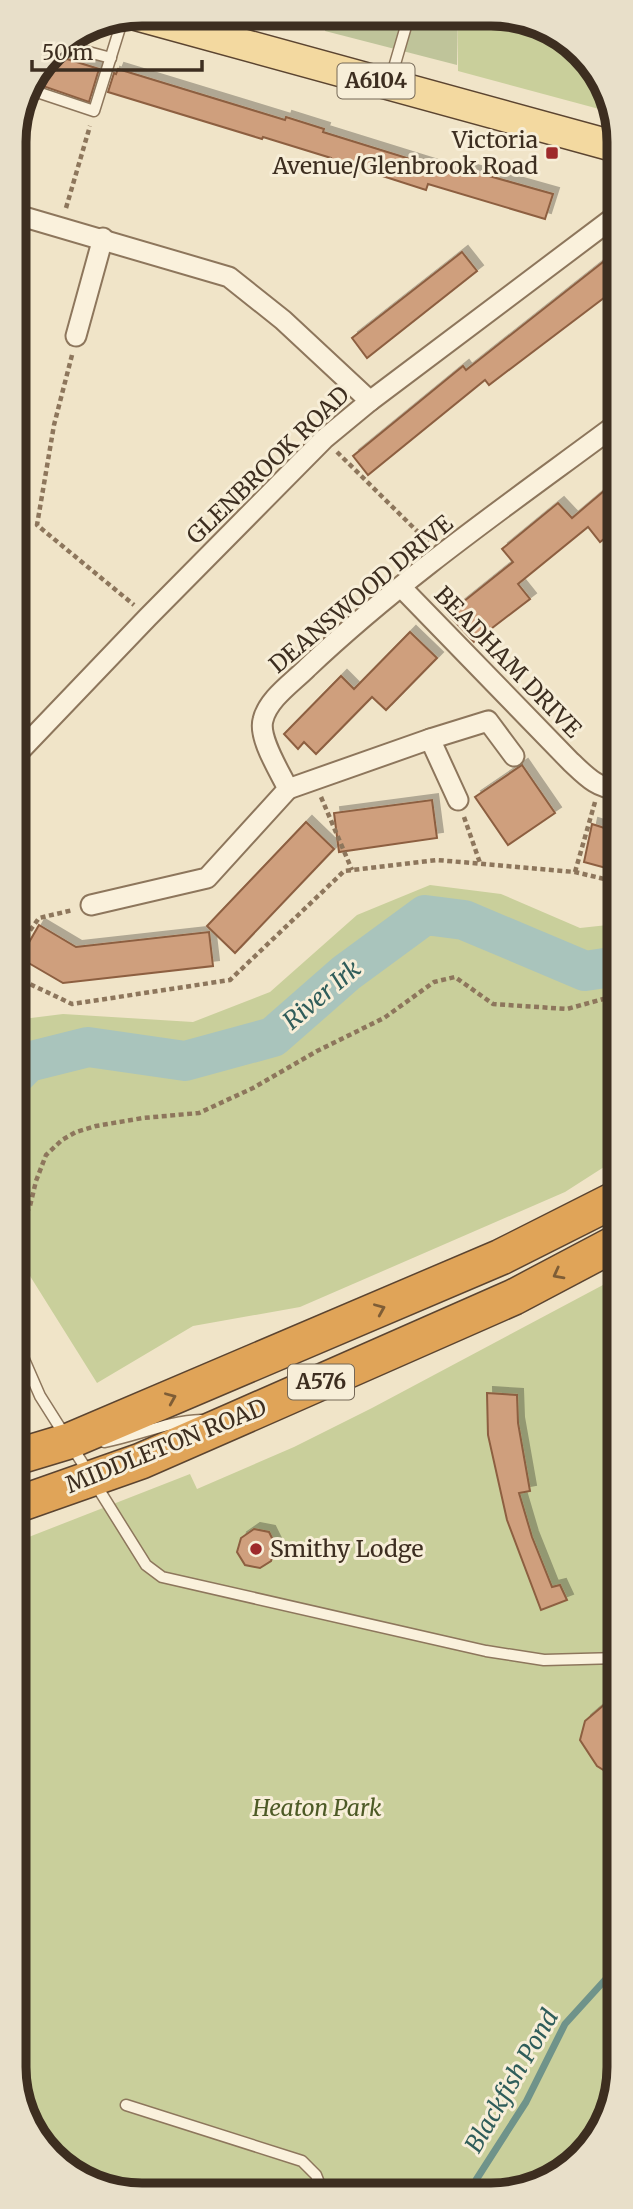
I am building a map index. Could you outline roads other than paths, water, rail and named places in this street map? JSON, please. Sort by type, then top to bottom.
[{"type":"highway","name":"MIDDLETON ROAD","points":[[26,1454],[69,1441],[501,1257],[607,1204]]},
{"type":"highway","name":"MIDDLETON ROAD","points":[[26,1501],[141,1461],[237,1419],[514,1297],[607,1247]]},
{"type":"main road","name":"A6104","points":[[196,26],[388,85],[607,144]]},
{"type":"street","points":[[26,217],[229,277],[283,320],[370,401]]},
{"type":"street","name":"GLENBROOK ROAD","points":[[26,745],[324,439],[370,401],[607,223]]},
{"type":"street","points":[[76,336],[103,239]]},
{"type":"street","name":"DEANSWOOD DRIVE","points":[[288,789],[261,733],[267,710],[275,699],[324,652],[401,587],[607,432]]},
{"type":"street","name":"BEADHAM DRIVE","points":[[401,587],[570,762],[588,778],[607,786]]},
{"type":"street","points":[[91,905],[207,878],[288,789],[488,721],[514,756]]},
{"type":"street","points":[[430,739],[458,800]]},
{"type":"lane","points":[[388,85],[406,26]]},
{"type":"lane","points":[[37,93],[94,111],[120,28]]},
{"type":"lane","points":[[75,48],[111,58]]},
{"type":"lane","points":[[26,1364],[40,1396],[146,1565],[162,1577],[486,1651],[544,1660],[607,1658]]},
{"type":"lane","points":[[69,1441],[95,1444],[107,1442],[131,1437],[180,1420],[237,1419]]},
{"type":"lane","points":[[125,2105],[302,2161],[316,2175],[319,2183]]},
{"type":"waterway","name":"River Irk","points":[[26,1064],[88,1047],[185,1061],[273,1037],[346,973],[425,915],[464,920],[585,971],[607,968]]},
{"type":"waterway","name":"Blackfish Pond","points":[[476,2183],[526,2102],[565,2024],[607,1978]]},
{"type":"place","name":"Victoria Avenue/Glenbrook Road","points":[[552,153]]},
{"type":"place","name":"Smithy Lodge","points":[[256,1549]]},
{"type":"park label","name":"Heaton Park","points":[[317,1808]]}]
